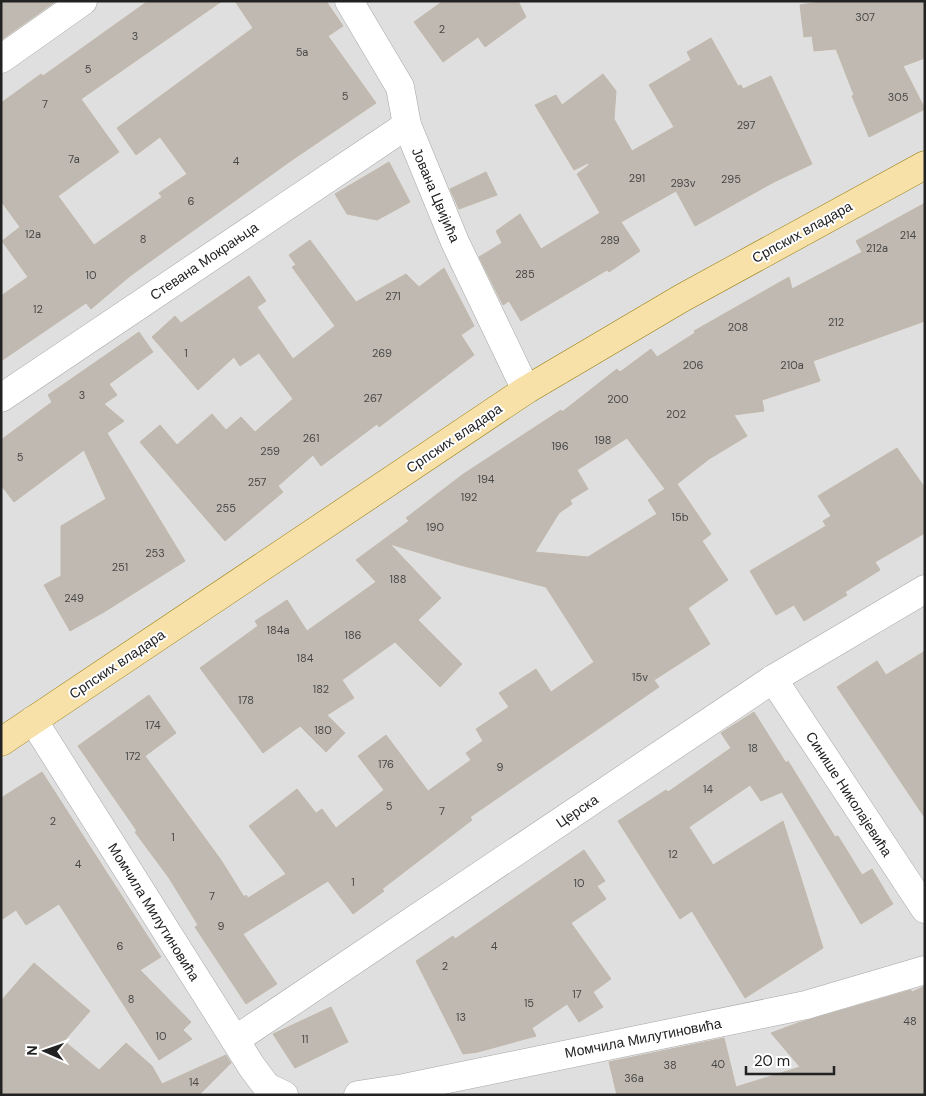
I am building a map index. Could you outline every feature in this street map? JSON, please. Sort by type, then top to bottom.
[{"type":"main road","name":"Српских владара","points":[[1,742],[526,390],[682,298],[925,165]]},
{"type":"street","points":[[1,59],[82,1]]},
{"type":"street","name":"Јована Цвијића","points":[[349,1],[400,87],[406,125],[455,242],[526,390]]},
{"type":"street","name":"Стевана Мокрањца","points":[[1,398],[406,125]]},
{"type":"street","name":"Церска","points":[[235,1040],[773,679],[925,589]]},
{"type":"street","name":"Синише Николајевића","points":[[773,679],[922,901]]},
{"type":"street","name":"Момчила Милутиновића","points":[[33,720],[261,1081],[267,1087],[284,1095]]},
{"type":"street","name":"Момчила Милутиновића","points":[[358,1095],[404,1088],[806,1005],[925,970]]},
{"type":"shaded area","points":[[1,1],[925,1],[925,1095],[1,1095]]},
{"type":"building","points":[[1,1],[56,1],[1,40]]},
{"type":"building","points":[[148,1],[222,1],[81,99],[119,152],[58,196],[94,245],[162,197],[159,193],[187,174],[160,137],[136,155],[117,128],[253,28],[235,1],[326,1],[343,26],[328,36],[376,103],[292,160],[130,276],[91,309],[86,303],[1,361],[1,296],[28,277],[2,241],[20,227],[1,201],[1,103],[41,74],[43,76]]},
{"type":"building","points":[[443,1],[518,1],[526,17],[485,47],[478,37],[443,62],[414,22]]},
{"type":"building","points":[[825,1],[925,1],[925,58],[903,66],[925,109],[869,137],[852,96],[854,95],[836,49],[814,51],[812,36],[804,37],[800,5]]},
{"type":"building","points":[[711,38],[738,86],[741,85],[743,89],[771,76],[812,164],[774,182],[695,226],[676,191],[621,222],[640,251],[609,272],[607,270],[521,321],[509,301],[503,305],[479,257],[502,243],[496,231],[520,214],[541,249],[600,213],[577,174],[589,165],[588,163],[574,170],[535,105],[556,95],[562,105],[603,74],[616,91],[614,119],[632,151],[674,127],[649,85],[691,60],[687,52]]},
{"type":"building","points":[[389,162],[410,202],[377,220],[347,214],[335,194]]},
{"type":"building","points":[[486,172],[497,195],[459,209],[450,189]]},
{"type":"building","points":[[925,203],[925,321],[813,361],[820,381],[762,400],[764,411],[734,415],[747,436],[709,459],[677,484],[711,534],[702,541],[728,580],[688,608],[710,644],[654,680],[659,687],[470,817],[472,820],[382,889],[384,891],[353,914],[328,881],[243,934],[277,984],[246,1004],[195,927],[198,925],[169,878],[135,832],[137,831],[78,746],[149,695],[176,733],[145,756],[221,860],[244,897],[246,895],[248,898],[286,874],[249,826],[297,789],[316,813],[322,809],[336,828],[384,790],[358,756],[386,735],[428,791],[471,760],[466,753],[483,741],[476,729],[509,707],[499,693],[536,669],[551,692],[594,662],[546,587],[460,565],[390,544],[441,598],[418,620],[462,664],[440,687],[395,642],[342,680],[354,698],[327,715],[345,733],[326,752],[300,726],[263,753],[200,668],[258,626],[255,621],[287,600],[307,631],[376,582],[356,560],[409,521],[406,518],[462,475],[561,410],[562,412],[617,369],[620,372],[651,349],[657,357],[695,333],[694,331],[789,277],[792,289],[862,252],[856,241]],"holes":[[[627,438],[665,489],[648,500],[657,514],[588,557],[535,552],[559,513],[572,504],[570,500],[588,489],[577,470]]]},
{"type":"building","points":[[310,240],[356,302],[406,274],[419,287],[444,268],[474,326],[461,335],[474,355],[379,427],[377,424],[321,466],[313,455],[278,486],[283,492],[225,541],[140,442],[160,425],[177,445],[212,414],[226,430],[241,417],[255,432],[293,399],[259,353],[240,366],[234,357],[198,390],[152,337],[175,316],[181,323],[249,276],[266,301],[257,307],[293,359],[335,326],[292,267],[296,265],[289,255]]},
{"type":"building","points":[[139,332],[153,352],[109,384],[117,395],[104,404],[124,421],[107,433],[185,561],[70,631],[44,585],[61,576],[61,526],[106,499],[84,450],[14,502],[1,485],[1,440],[52,402],[48,395]]},
{"type":"building","points":[[897,448],[925,488],[925,533],[875,562],[880,570],[845,592],[847,595],[804,621],[794,605],[776,615],[750,571],[826,526],[823,521],[831,516],[818,496]]},
{"type":"building","points":[[925,651],[925,818],[837,687],[877,661],[886,675]]},
{"type":"building","points":[[754,712],[786,763],[788,761],[835,837],[838,836],[862,875],[872,869],[893,904],[861,924],[782,792],[761,801],[750,785],[689,827],[713,865],[783,821],[823,948],[745,998],[692,911],[680,919],[618,821],[666,790],[668,792],[731,748],[721,733]]},
{"type":"building","points":[[42,772],[161,957],[140,970],[191,1022],[183,1030],[192,1039],[159,1060],[59,904],[26,925],[16,910],[1,920],[1,798]]},
{"type":"building","points":[[584,850],[605,881],[597,886],[606,899],[571,923],[611,979],[593,992],[603,1007],[579,1022],[567,1004],[532,1028],[536,1036],[478,1052],[463,1054],[416,961],[453,936],[455,939]]},
{"type":"building","points":[[34,963],[90,1011],[64,1041],[99,1070],[126,1043],[152,1066],[162,1084],[226,1055],[231,1063],[199,1095],[1,1095],[1,1001]]},
{"type":"building","points":[[925,986],[925,1095],[617,1095],[609,1062],[724,1038],[736,1087],[800,1067],[771,1033],[798,1023],[911,990],[912,992]]},
{"type":"building","points":[[331,1007],[348,1042],[295,1068],[273,1034]]}]
